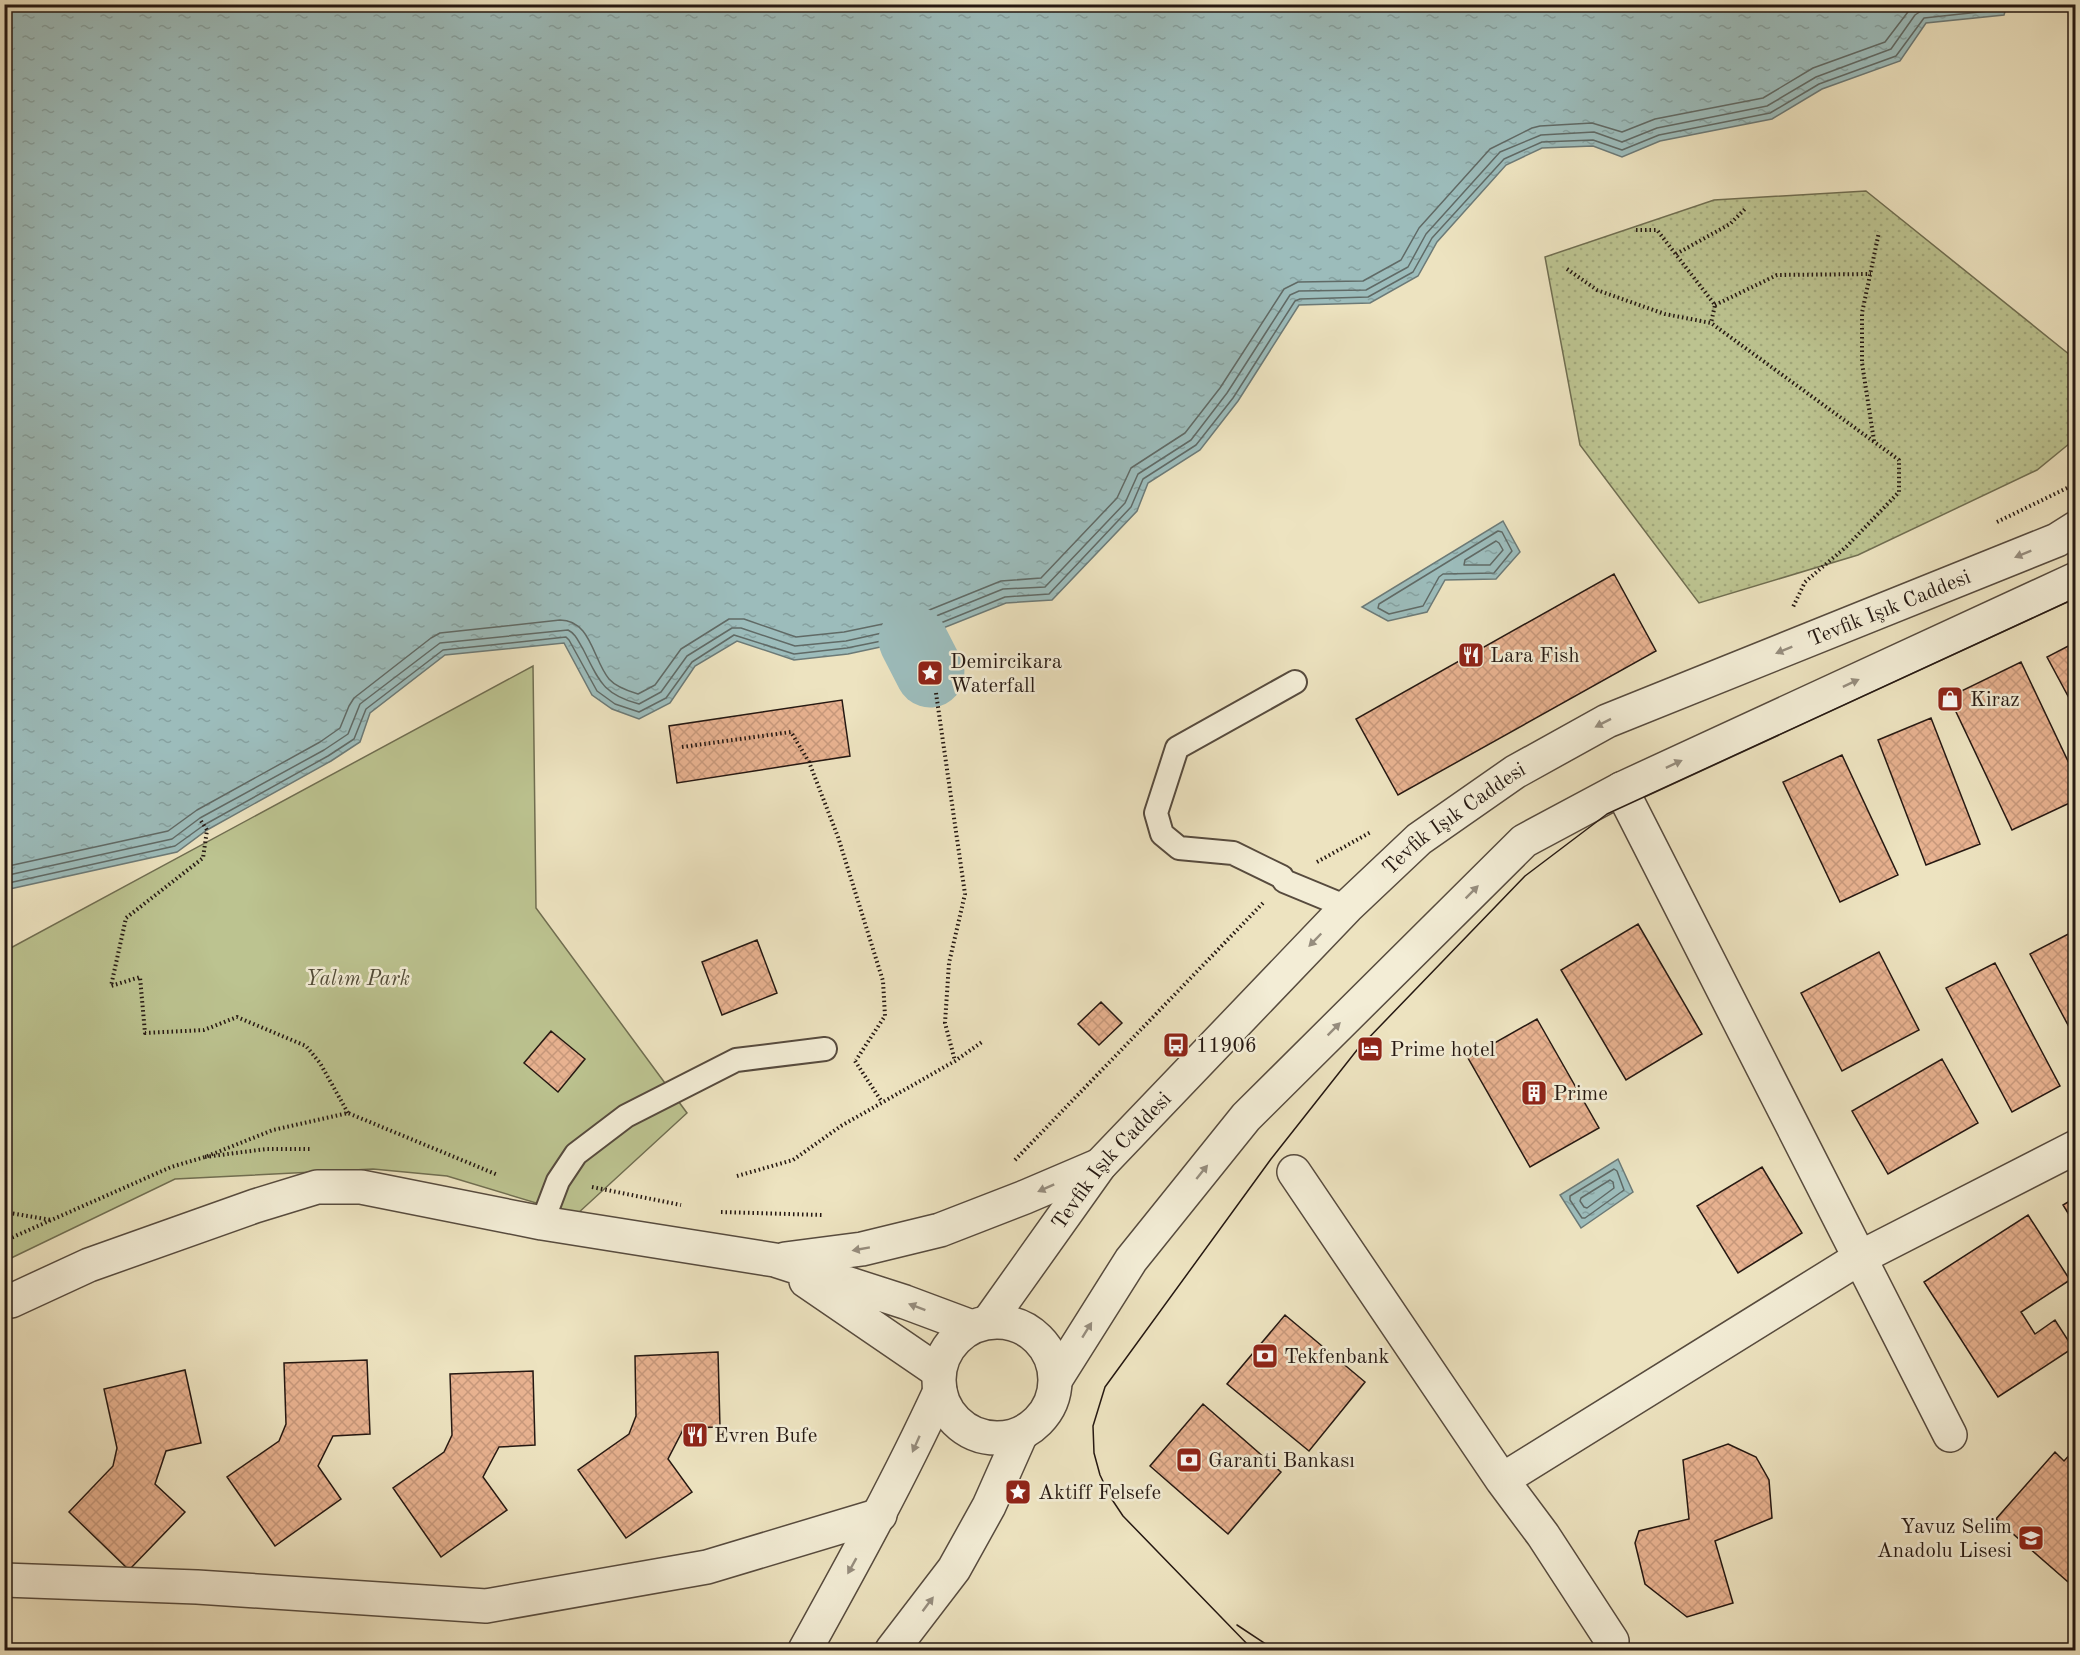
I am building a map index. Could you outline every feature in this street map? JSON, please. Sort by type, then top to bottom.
[{"type":"street","name":"Tevfik Işık Caddesi","points":[[980,1324],[1100,1165],[1347,907],[1419,839],[1515,772],[1607,721],[2057,540],[2076,528]]},
{"type":"street","points":[[1056,1379],[1131,1260],[1246,1117],[1524,841],[1621,789],[2076,579]]},
{"type":"street","points":[[1621,789],[1950,1435]]},
{"type":"street","points":[[1502,1480],[1861,1257],[2076,1147]]},
{"type":"street","points":[[775,1260],[862,1249],[940,1230],[1100,1165]]},
{"type":"street","points":[[1294,1172],[1502,1480],[1543,1535],[1612,1641]]},
{"type":"street","points":[[7,1310],[89,1265],[317,1187],[361,1187],[542,1223],[775,1260],[980,1324],[1005,1322],[1021,1326],[1035,1335],[1046,1347],[1053,1362],[1056,1379],[1054,1396],[1047,1412],[1035,1425],[1021,1434],[1004,1439],[987,1438],[970,1432],[956,1422],[945,1408],[939,1381],[775,1260]]},
{"type":"street","points":[[805,1650],[910,1456],[939,1381],[944,1355],[961,1335],[980,1324]]},
{"type":"street","points":[[892,1650],[954,1569],[989,1506],[1021,1434]]},
{"type":"street","points":[[4,1580],[197,1587],[486,1606],[708,1567],[880,1515]]},
{"type":"lane","points":[[1295,682],[1177,748],[1156,813],[1162,834],[1179,848],[1233,853],[1282,877],[1284,881],[1347,907]]},
{"type":"lane","points":[[542,1223],[558,1181],[576,1154],[626,1116],[736,1060],[825,1049]]},
{"type":"path","points":[[1676,254],[1730,224],[1745,209]]},
{"type":"path","points":[[1636,230],[1658,230],[1715,305],[1711,323]]},
{"type":"path","points":[[1874,442],[1862,363],[1862,313],[1879,232]]},
{"type":"path","points":[[1566,269],[1597,290],[1665,314],[1711,323],[1899,460],[1899,492],[1847,546],[1806,582],[1793,610]]},
{"type":"path","points":[[1715,305],[1777,275],[1870,274]]},
{"type":"path","points":[[1990,525],[2076,482]]},
{"type":"path","points":[[936,693],[965,894],[949,963],[945,1023],[955,1061]]},
{"type":"path","points":[[682,747],[791,732],[809,762],[838,837],[883,981],[885,1016],[855,1061]]},
{"type":"path","points":[[201,821],[207,830],[202,858],[126,918],[111,986],[140,977],[146,1033],[204,1030],[237,1017],[306,1046],[320,1063],[348,1113]]},
{"type":"path","points":[[1013,1162],[1284,881],[1375,829]]},
{"type":"path","points":[[737,1176],[792,1160],[841,1126],[955,1061],[982,1042]]},
{"type":"path","points":[[825,1049],[855,1061],[882,1102]]},
{"type":"path","points":[[4,1240],[171,1167],[206,1157],[273,1130],[348,1113],[501,1177],[478,1173]]},
{"type":"path","points":[[206,1157],[266,1149],[315,1149]]},
{"type":"path","points":[[558,1181],[690,1207]]},
{"type":"path","points":[[4,1212],[52,1220]]},
{"type":"path","points":[[712,1212],[831,1215]]},
{"type":"green space","points":[[1866,191],[2075,359],[2075,439],[2037,470],[1858,555],[1699,603],[1580,445],[1545,257],[1714,200]]},
{"type":"green space","name":"Yalım Park","points":[[533,666],[536,908],[687,1113],[576,1215],[447,1176],[373,1169],[175,1179],[5,1261],[5,951]]},
{"type":"water","points":[[4,5],[2007,5],[2004,15],[1926,23],[1900,61],[1822,89],[1772,119],[1660,141],[1622,157],[1593,146],[1542,148],[1506,165],[1437,242],[1418,276],[1370,303],[1299,305],[1238,401],[1200,450],[1148,483],[1137,511],[1052,600],[1006,603],[913,640],[848,654],[794,660],[737,641],[695,666],[670,703],[639,719],[612,709],[592,695],[564,643],[445,655],[370,713],[360,742],[331,761],[207,830],[177,852],[5,890]]},
{"type":"water","points":[[1503,521],[1520,552],[1496,579],[1445,580],[1427,612],[1388,621],[1362,607]]},
{"type":"water","points":[[1618,1159],[1633,1192],[1581,1228],[1560,1195]]},
{"type":"building","points":[[1614,574],[1656,651],[1398,795],[1356,719]]},
{"type":"building","points":[[2076,642],[2076,711],[2047,657]]},
{"type":"building","points":[[2021,662],[2076,778],[2076,800],[2012,830],[1949,697]]},
{"type":"building","points":[[842,700],[850,756],[677,783],[669,726]]},
{"type":"building","points":[[1931,718],[1980,844],[1926,865],[1878,740]]},
{"type":"building","points":[[1842,755],[1898,875],[1840,902],[1783,782]]},
{"type":"building","points":[[1638,924],[1702,1034],[1626,1080],[1561,970]]},
{"type":"building","points":[[2076,930],[2076,1040],[2030,954]]},
{"type":"building","points":[[757,940],[777,993],[722,1015],[702,962]]},
{"type":"building","points":[[1879,952],[1919,1030],[1842,1071],[1801,993]]},
{"type":"building","points":[[1995,963],[2060,1086],[2012,1112],[1946,988]]},
{"type":"building","points":[[1101,1002],[1122,1023],[1099,1045],[1078,1024]]},
{"type":"building","name":"Prime","points":[[1537,1019],[1599,1128],[1530,1167],[1468,1058]]},
{"type":"building","points":[[551,1031],[585,1059],[558,1092],[524,1063]]},
{"type":"building","points":[[1942,1059],[1978,1123],[1888,1174],[1852,1111]]},
{"type":"building","points":[[1762,1167],[1802,1233],[1738,1273],[1697,1206]]},
{"type":"building","points":[[2076,1197],[2076,1226],[2063,1205]]},
{"type":"building","points":[[2028,1215],[2070,1280],[2021,1312],[2035,1334],[2055,1320],[2073,1348],[1998,1397],[1924,1282]]},
{"type":"building","points":[[1285,1315],[1365,1382],[1309,1451],[1227,1384]]},
{"type":"building","points":[[718,1352],[720,1427],[684,1428],[668,1459],[692,1492],[626,1538],[578,1470],[629,1434],[636,1416],[635,1356]]},
{"type":"building","points":[[367,1360],[370,1434],[333,1436],[318,1466],[341,1499],[275,1546],[227,1477],[279,1441],[286,1424],[284,1363]]},
{"type":"building","points":[[185,1370],[201,1443],[166,1451],[155,1484],[185,1512],[129,1570],[69,1512],[113,1466],[117,1448],[104,1389]]},
{"type":"building","points":[[533,1371],[535,1445],[499,1447],[483,1477],[507,1510],[441,1557],[393,1488],[444,1452],[452,1435],[450,1374]]},
{"type":"building","points":[[1203,1404],[1281,1472],[1228,1534],[1150,1466]]},
{"type":"building","points":[[1728,1444],[1756,1457],[1769,1480],[1772,1518],[1715,1541],[1733,1603],[1687,1617],[1645,1584],[1635,1543],[1639,1531],[1689,1519],[1683,1460]]},
{"type":"building","points":[[2076,1448],[2075,1588],[1996,1519],[2055,1452],[2064,1461]]},
{"type":"waterway","points":[[913,640],[930,673]]},
{"type":"tram line","points":[[1253,1650],[1123,1516],[1100,1475],[1094,1453],[1093,1426],[1105,1387],[1271,1159],[1357,1050],[1525,876],[1607,814],[2076,598]]},
{"type":"tram line","points":[[1237,1625],[1275,1650]]},
{"type":"place","name":"Lara Fish","points":[[1471,655]]},
{"type":"place","name":"Demircikara Waterfall","points":[[930,673]]},
{"type":"place","name":"Kiraz","points":[[1950,699]]},
{"type":"place","name":"11906","points":[[1176,1045]]},
{"type":"place","name":"Prime hotel","points":[[1370,1049]]},
{"type":"place","name":"Prime","points":[[1534,1093]]},
{"type":"place","name":"Tekfenbank","points":[[1265,1356]]},
{"type":"place","name":"Evren Bufe","points":[[695,1435]]},
{"type":"place","name":"Garanti Bankası","points":[[1189,1460]]},
{"type":"place","name":"Aktiff Felsefe","points":[[1018,1492]]},
{"type":"place","name":"Yavuz Selim Anadolu Lisesi","points":[[2031,1538]]}]
